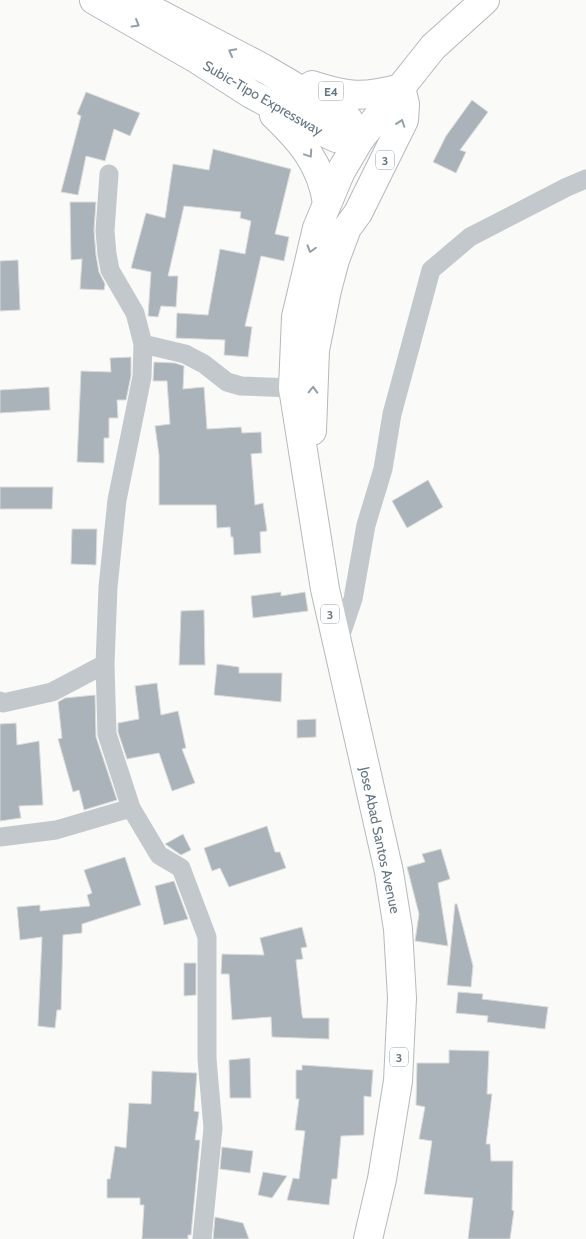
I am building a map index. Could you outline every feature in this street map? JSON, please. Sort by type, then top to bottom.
[{"type":"highway","name":"Subic-Tipo Expressway","points":[[94,0],[195,58],[251,94],[336,138],[360,138]]},
{"type":"highway","name":"Subic-Tipo Expressway","points":[[133,0],[263,68],[340,114],[348,119],[360,138]]},
{"type":"highway","name":"Jose Abad Santos Avenue","points":[[368,1239],[382,1179],[398,1081],[402,988],[398,929],[389,872],[325,589],[292,388],[296,317],[307,263],[326,203],[341,171],[360,138],[433,47],[485,0]]},
{"type":"highway","name":"E4","points":[[263,68],[336,93],[356,96],[378,94],[400,88]]},
{"type":"highway","name":"Jose Abad Santos Avenue","points":[[307,473],[312,452],[313,388],[318,330],[327,290],[347,228],[358,214],[404,120],[405,104],[400,88]]},
{"type":"highway","points":[[251,94],[305,148],[318,168],[326,203]]},
{"type":"highway","points":[[347,228],[350,198],[363,169],[360,138]]},
{"type":"street","points":[[109,174],[105,231],[110,270],[135,313],[143,344],[142,377],[117,500],[108,587],[105,664],[107,734],[131,808],[160,855],[181,868],[207,937],[208,1059],[213,1128],[202,1239]]},
{"type":"street","points":[[337,645],[353,599],[366,524],[383,469],[392,414],[431,270],[470,237],[567,186],[586,179]]},
{"type":"street","points":[[143,344],[185,354],[204,364],[227,382],[241,386],[292,388]]},
{"type":"street","points":[[0,701],[4,703],[52,692],[105,664]]},
{"type":"street","points":[[0,838],[56,830],[131,808]]},
{"type":"building","points":[[86,92],[140,113],[130,136],[114,129],[105,161],[86,156],[78,195],[61,192],[81,116],[77,114]]},
{"type":"building","points":[[472,100],[488,112],[460,150],[466,152],[456,173],[433,162],[446,136]]},
{"type":"building","points":[[213,149],[291,169],[275,234],[289,237],[284,261],[261,256],[245,326],[252,327],[248,357],[224,355],[225,340],[176,338],[177,313],[208,315],[220,249],[245,254],[251,221],[240,218],[241,212],[184,206],[168,276],[178,276],[176,307],[161,306],[158,317],[148,316],[151,272],[131,268],[146,213],[165,218],[173,164],[209,170]]},
{"type":"building","points":[[70,202],[96,202],[94,230],[96,255],[99,272],[105,284],[104,290],[80,289],[82,259],[71,260]]},
{"type":"building","points":[[18,260],[20,310],[0,311],[0,261]]},
{"type":"building","points":[[131,357],[131,376],[126,400],[117,400],[118,418],[109,418],[109,438],[104,438],[104,463],[77,462],[81,371],[111,372],[110,358]]},
{"type":"building","points":[[154,362],[175,363],[184,366],[183,389],[204,387],[207,429],[241,427],[242,433],[261,432],[262,453],[251,454],[255,505],[263,503],[267,531],[260,532],[261,553],[234,555],[233,537],[231,537],[230,527],[217,528],[216,505],[159,505],[159,455],[155,426],[170,424],[167,381],[153,381]]},
{"type":"building","points":[[49,387],[50,410],[0,413],[0,390]]},
{"type":"building","points":[[428,480],[443,507],[407,528],[392,501]]},
{"type":"building","points":[[0,487],[53,487],[52,509],[0,509]]},
{"type":"building","points":[[72,529],[97,529],[96,565],[71,564]]},
{"type":"building","points":[[281,592],[281,596],[305,592],[308,611],[253,618],[251,596]]},
{"type":"building","points":[[204,610],[205,665],[179,665],[181,611]]},
{"type":"building","points":[[217,664],[239,667],[239,673],[282,673],[281,702],[214,695]]},
{"type":"building","points":[[157,683],[161,715],[178,711],[186,748],[182,749],[195,783],[172,791],[159,753],[127,759],[118,732],[118,723],[139,719],[135,686]]},
{"type":"building","points":[[95,695],[96,737],[117,800],[84,810],[79,790],[73,792],[58,739],[62,738],[58,702],[65,698]]},
{"type":"building","points":[[316,719],[316,737],[297,738],[297,720]]},
{"type":"building","points":[[16,723],[17,745],[39,741],[43,805],[19,806],[21,818],[0,821],[0,724]]},
{"type":"building","points":[[267,826],[275,852],[280,852],[286,868],[229,887],[220,868],[212,871],[204,848]]},
{"type":"building","points":[[183,834],[191,850],[181,855],[165,844]]},
{"type":"building","points":[[441,849],[450,879],[438,883],[448,946],[415,941],[419,914],[407,867],[425,862],[422,854]]},
{"type":"building","points":[[125,857],[141,905],[82,924],[82,933],[63,935],[61,1010],[57,1010],[55,1028],[38,1026],[42,937],[20,940],[17,907],[40,905],[40,911],[90,906],[87,895],[92,893],[84,870]]},
{"type":"building","points":[[174,881],[188,919],[164,925],[155,886]]},
{"type":"building","points":[[455,904],[457,904],[473,966],[471,987],[447,985]]},
{"type":"building","points":[[302,927],[307,947],[301,948],[303,959],[296,960],[302,1015],[303,1018],[329,1018],[329,1039],[272,1037],[271,1017],[232,1020],[229,974],[221,974],[222,954],[264,955],[260,938]]},
{"type":"building","points":[[184,963],[196,963],[196,995],[184,996]]},
{"type":"building","points":[[458,992],[483,994],[482,999],[548,1007],[545,1029],[487,1022],[488,1016],[456,1013]]},
{"type":"building","points":[[449,1050],[489,1051],[487,1094],[492,1094],[486,1144],[490,1144],[491,1161],[513,1161],[512,1210],[514,1211],[510,1239],[468,1239],[473,1198],[424,1194],[432,1141],[419,1139],[425,1107],[416,1105],[417,1063],[449,1063]]},
{"type":"building","points":[[250,1058],[251,1098],[230,1098],[229,1060]]},
{"type":"building","points":[[302,1065],[373,1070],[371,1097],[364,1096],[364,1135],[341,1136],[337,1179],[332,1179],[329,1205],[287,1200],[293,1178],[299,1179],[305,1131],[295,1130],[299,1099],[296,1099],[296,1070],[302,1070]]},
{"type":"building","points":[[152,1071],[197,1073],[194,1111],[199,1112],[195,1140],[200,1140],[191,1235],[188,1235],[188,1239],[142,1239],[144,1205],[140,1205],[140,1198],[107,1198],[107,1179],[110,1179],[115,1146],[126,1148],[129,1103],[151,1104]]},
{"type":"building","points":[[222,1147],[253,1151],[250,1173],[220,1169]]},
{"type":"building","points":[[263,1172],[287,1176],[272,1198],[258,1195]]},
{"type":"building","points":[[215,1217],[243,1223],[249,1239],[213,1239]]}]
